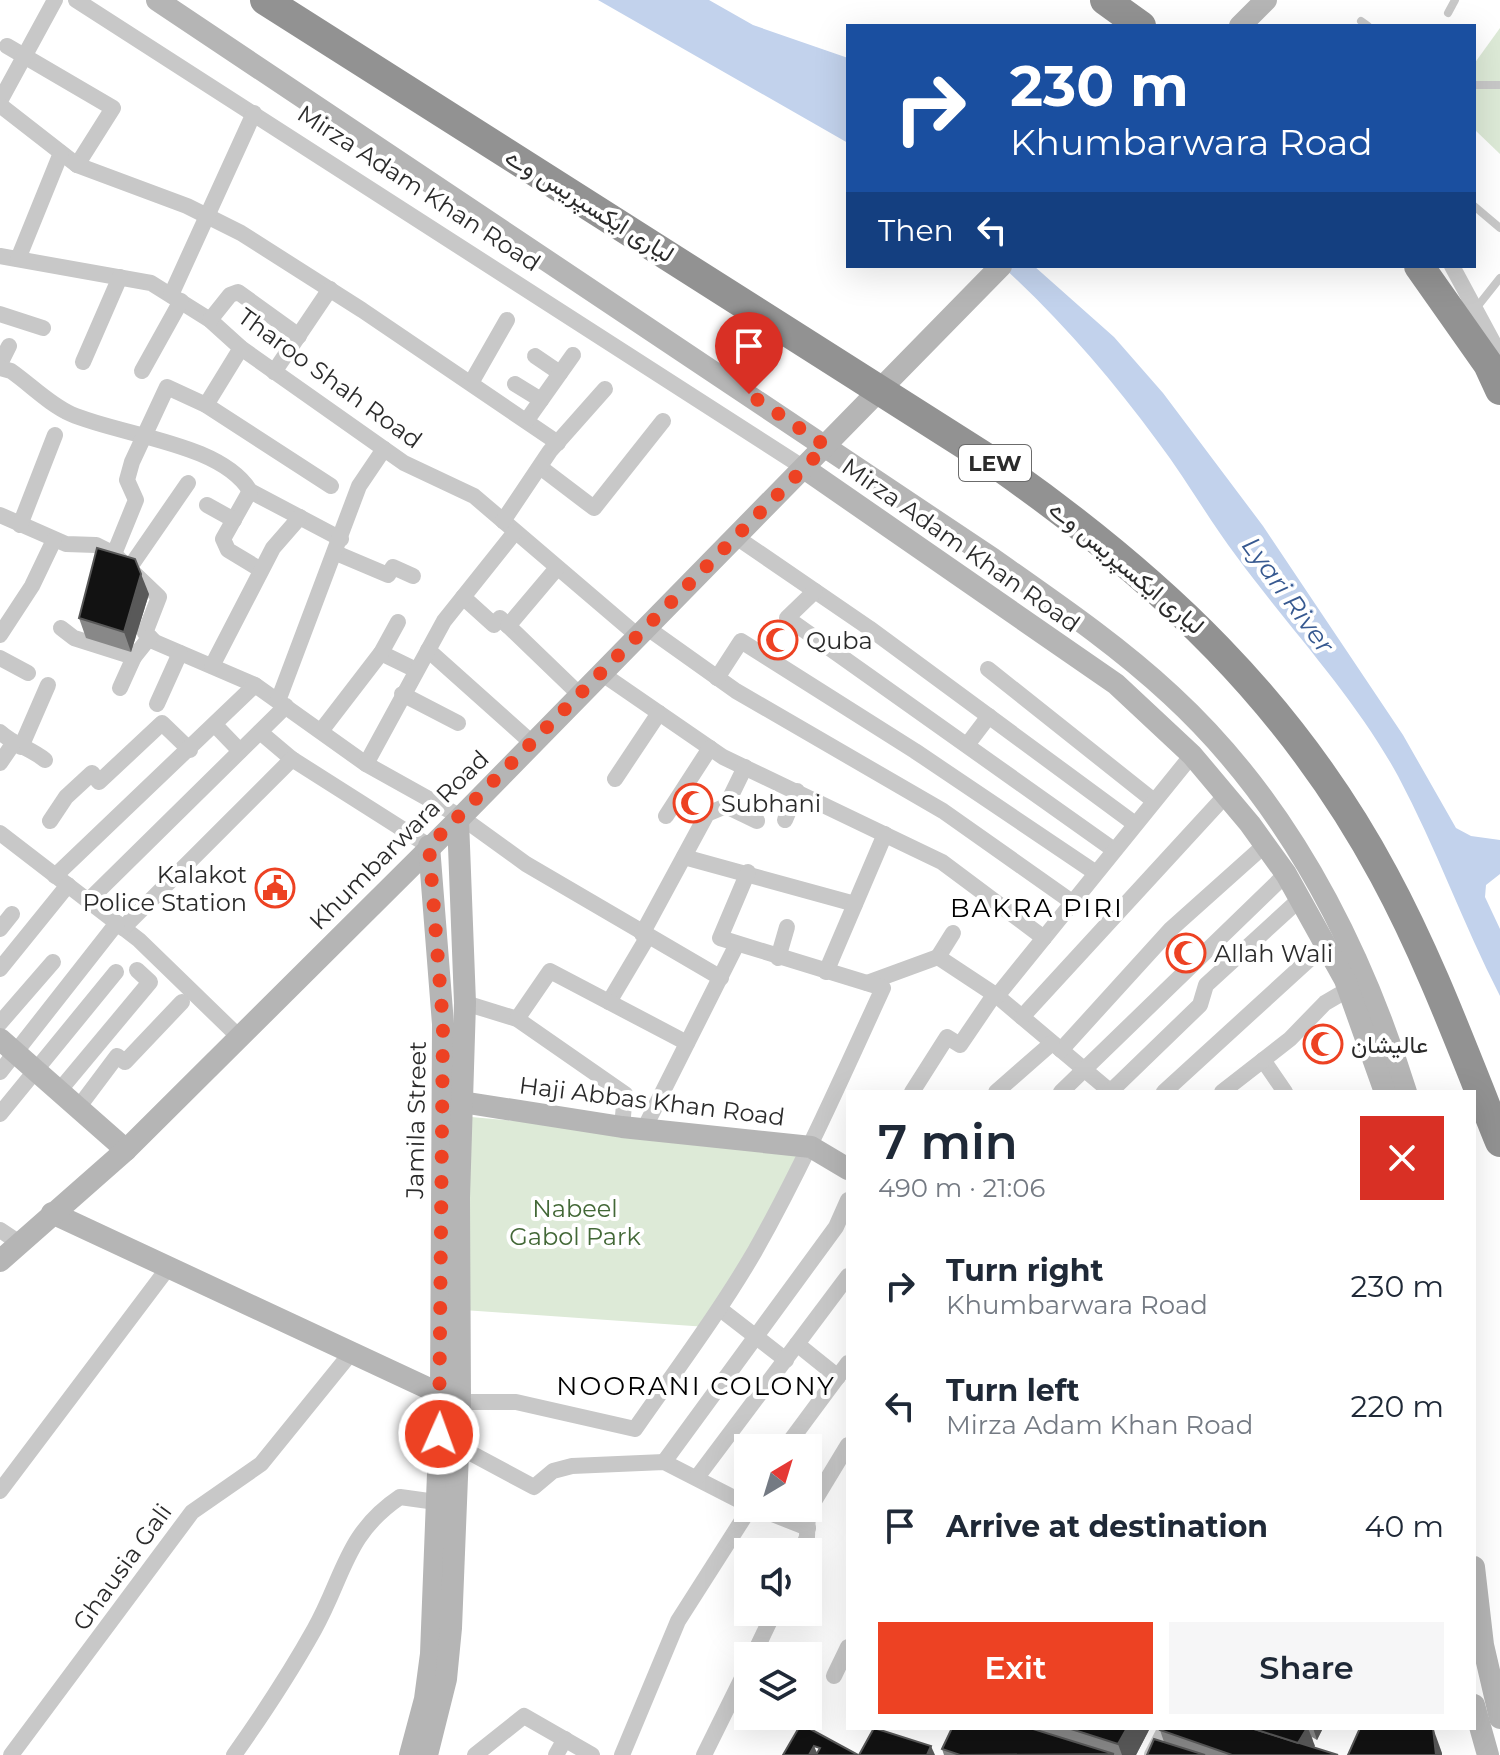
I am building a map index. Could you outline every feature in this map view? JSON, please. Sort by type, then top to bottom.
[{"type":"highway","name":"لیاری ایکسپریس وے","points":[[265,0],[1002,468],[1093,534],[1179,607],[1258,688],[1325,778],[1363,838],[1416,939],[1500,1142]]},
{"type":"highway","points":[[1105,0],[1138,24]]},
{"type":"highway","points":[[1420,268],[1471,338],[1500,390]]},
{"type":"main road","name":"Mirza Adam Khan Road","points":[[157,0],[826,446],[1074,616],[1153,679],[1213,736],[1291,839],[1336,917],[1370,991],[1405,1090]]},
{"type":"main road","points":[[1242,24],[1266,0]]},
{"type":"main road","name":"Khumbarwara Road","points":[[0,1261],[9,1236],[52,1213],[126,1150],[429,846],[460,819],[999,268]]},
{"type":"main road","name":"Mirza Adam Khan Road","points":[[804,468],[1116,684],[1192,755],[1266,844],[1286,874],[1349,989],[1384,1090]]},
{"type":"main road","points":[[427,1755],[449,1656],[453,1101],[465,1003],[460,819]]},
{"type":"main road","name":"Jamila Street","points":[[429,846],[453,1101]]},
{"type":"main road","points":[[8,1046],[126,1150]]},
{"type":"main road","name":"Haji Abbas Khan Road","points":[[453,1101],[633,1128],[811,1147],[846,1168]]},
{"type":"main road","points":[[52,1213],[450,1399]]},
{"type":"main road","points":[[410,1755],[425,1699],[431,1654],[436,1502],[449,1441]]},
{"type":"main road","points":[[1476,1599],[1480,1662],[1500,1718]]},
{"type":"main road","points":[[1476,1712],[1488,1755]]},
{"type":"street","points":[[55,0],[0,103],[28,130],[77,165],[209,217],[241,233],[330,289],[558,443]]},
{"type":"street","name":"Mirza Adam Khan Road","points":[[76,0],[804,468]]},
{"type":"street","points":[[7,46],[113,108],[77,165]]},
{"type":"street","points":[[142,371],[254,113]]},
{"type":"street","points":[[18,259],[61,153]]},
{"type":"street","name":"Tharoo Shah Road","points":[[0,256],[151,283],[176,298],[210,320],[274,372],[404,463],[474,496],[557,568],[642,631],[943,811],[1072,902]]},
{"type":"street","points":[[1453,268],[1477,307],[1500,355]]},
{"type":"street","points":[[83,362],[120,277]]},
{"type":"street","points":[[274,372],[330,289]]},
{"type":"street","points":[[210,320],[230,295],[238,292],[299,336]]},
{"type":"street","points":[[0,314],[43,328]]},
{"type":"street","points":[[471,383],[507,320]]},
{"type":"street","points":[[9,346],[0,366],[68,413],[208,455],[244,481],[250,491],[300,517],[339,546],[388,575],[393,567],[413,576]]},
{"type":"street","points":[[206,405],[241,348]]},
{"type":"street","points":[[527,420],[573,355]]},
{"type":"street","points":[[535,356],[560,373]]},
{"type":"street","points":[[515,384],[541,400]]},
{"type":"street","points":[[114,554],[136,500],[127,480],[142,437],[167,387],[206,405],[331,486]]},
{"type":"street","points":[[366,764],[416,670],[509,527],[540,467],[605,389]]},
{"type":"street","points":[[540,467],[594,508],[663,421]]},
{"type":"street","points":[[20,525],[55,435]]},
{"type":"street","points":[[88,901],[260,732],[282,704],[359,486],[384,449]]},
{"type":"street","points":[[130,567],[188,483]]},
{"type":"street","points":[[250,491],[223,539],[228,550],[261,570]]},
{"type":"street","points":[[207,505],[234,520]]},
{"type":"street","points":[[0,515],[54,540],[66,544],[96,545],[114,554],[159,597],[145,633],[150,637],[255,685],[366,764],[460,819],[526,864],[644,936],[721,978]]},
{"type":"street","points":[[212,666],[273,548],[300,517]]},
{"type":"street","points":[[736,537],[989,716],[1135,824]]},
{"type":"street","points":[[0,635],[32,586],[54,540]]},
{"type":"street","points":[[508,626],[557,568]]},
{"type":"street","points":[[815,591],[787,618],[1114,850]]},
{"type":"street","points":[[463,597],[494,625],[500,618],[580,695]]},
{"type":"street","points":[[321,731],[381,653],[398,622]]},
{"type":"street","points":[[61,628],[74,638],[134,657]]},
{"type":"street","points":[[120,688],[134,657],[150,637]]},
{"type":"street","points":[[717,678],[741,641],[915,751],[1096,873]]},
{"type":"street","points":[[428,650],[532,743]]},
{"type":"street","points":[[157,704],[180,653]]},
{"type":"street","points":[[381,653],[416,670]]},
{"type":"street","points":[[0,658],[28,673]]},
{"type":"street","points":[[988,669],[1154,801]]},
{"type":"street","points":[[601,673],[710,748],[942,862],[1044,938]]},
{"type":"street","points":[[0,763],[17,745],[48,685]]},
{"type":"street","points":[[0,969],[62,880],[255,685]]},
{"type":"street","points":[[402,694],[458,723]]},
{"type":"street","points":[[615,779],[659,713]]},
{"type":"street","points":[[967,745],[989,716]]},
{"type":"street","points":[[50,821],[66,797],[92,773],[99,782],[162,723],[190,750]]},
{"type":"street","points":[[215,725],[240,751]]},
{"type":"street","points":[[0,732],[45,760]]},
{"type":"street","points":[[260,732],[292,759],[429,846]]},
{"type":"street","points":[[666,816],[710,748]]},
{"type":"street","points":[[913,1090],[947,1037],[960,1045],[995,995],[1192,755]]},
{"type":"street","points":[[0,1072],[8,1046],[120,926],[292,759]]},
{"type":"street","points":[[609,1002],[707,814],[726,806],[745,767]]},
{"type":"street","points":[[785,820],[797,791]]},
{"type":"street","points":[[1022,1017],[1226,795]]},
{"type":"street","points":[[726,806],[757,821]]},
{"type":"street","points":[[0,833],[120,926],[239,1037]]},
{"type":"street","points":[[826,972],[885,834]]},
{"type":"street","points":[[999,1090],[1057,1047],[1171,929],[1266,844]]},
{"type":"street","points":[[684,857],[748,872],[855,904]]},
{"type":"street","points":[[450,1399],[516,1402],[635,1429],[720,1309],[811,1147],[883,988],[720,938],[748,872]]},
{"type":"street","points":[[1063,1090],[1286,874]]},
{"type":"street","points":[[1113,1090],[1200,1005],[1206,985],[1300,899]]},
{"type":"street","points":[[0,929],[12,914]]},
{"type":"street","points":[[778,958],[787,927]]},
{"type":"street","points":[[867,983],[938,957],[953,933]]},
{"type":"street","points":[[633,1128],[687,1043],[737,944]]},
{"type":"street","points":[[1166,1090],[1326,944]]},
{"type":"street","points":[[938,957],[995,995],[1109,1090]]},
{"type":"street","points":[[0,1023],[53,962]]},
{"type":"street","points":[[59,1091],[150,982],[137,970]]},
{"type":"street","points":[[517,1019],[550,971],[687,1043]]},
{"type":"street","points":[[0,1114],[116,972]]},
{"type":"street","points":[[1225,1090],[1263,1060],[1325,1003],[1349,989]]},
{"type":"street","points":[[78,1108],[117,1056],[125,1062],[182,1002]]},
{"type":"street","points":[[465,1003],[517,1019],[625,1094],[633,1128]]},
{"type":"street","points":[[1263,1060],[1284,1090]]},
{"type":"street","points":[[664,1462],[836,1227],[846,1204]]},
{"type":"street","points":[[0,1491],[168,1268]]},
{"type":"street","points":[[698,1476],[846,1279]]},
{"type":"street","points":[[720,1309],[786,1360]]},
{"type":"street","points":[[795,1434],[843,1370],[797,1344]]},
{"type":"street","name":"Ghausia Gali","points":[[11,1755],[192,1512],[261,1464],[351,1353]]},
{"type":"street","points":[[449,1441],[534,1487],[553,1471],[572,1466],[664,1462],[734,1496]]},
{"type":"street","points":[[805,1538],[808,1511],[846,1448]]},
{"type":"street","points":[[234,1755],[275,1697],[317,1626],[352,1544],[381,1510],[400,1497],[436,1502]]},
{"type":"street","points":[[622,1755],[678,1621],[738,1522]]},
{"type":"street","points":[[793,1522],[808,1528]]},
{"type":"street","points":[[834,1676],[846,1651]]},
{"type":"street","points":[[704,1755],[734,1694]]},
{"type":"street","points":[[475,1755],[524,1716],[592,1755]]},
{"type":"street","points":[[1152,1755],[1165,1730]]},
{"type":"street","points":[[556,1755],[565,1739]]},
{"type":"lane","points":[[1448,13],[1455,0]]},
{"type":"lane","points":[[1476,85],[1500,85]]},
{"type":"lane","points":[[1476,208],[1500,228]]},
{"type":"lane","points":[[1477,307],[1500,278]]},
{"type":"green space","points":[[1500,28],[1500,154],[1476,131],[1476,61]]},
{"type":"green space","name":"Nabeel Gabol Park","points":[[449,1115],[811,1147],[707,1327],[449,1309]]},
{"type":"water","points":[[598,0],[709,0],[753,25],[846,57],[846,142]]},
{"type":"water","name":"Lyari River","points":[[1004,268],[1036,268],[1114,337],[1163,393],[1263,526],[1403,735],[1456,828],[1471,836],[1500,840],[1500,874],[1486,885],[1485,897],[1500,929],[1500,996],[1412,803],[1381,747],[1237,557],[1122,395]]},
{"type":"building","points":[[97,548],[135,559],[141,574],[124,632],[79,618]]},
{"type":"building","points":[[798,1730],[812,1730],[858,1755],[816,1755],[820,1748],[814,1746],[809,1755],[783,1755]]},
{"type":"building","points":[[873,1730],[931,1746],[927,1755],[859,1755]]},
{"type":"building","points":[[951,1730],[1036,1730],[1114,1754],[960,1755],[942,1749]]},
{"type":"building","points":[[1074,1730],[1126,1730],[1118,1744]]},
{"type":"building","points":[[1160,1730],[1257,1730],[1338,1755],[1232,1755]]},
{"type":"building","points":[[1257,1730],[1306,1730],[1298,1743]]},
{"type":"building","points":[[1359,1730],[1433,1730],[1436,1755],[1348,1755]]},
{"type":"building","points":[[1154,1739],[1205,1755],[1147,1755]]},
{"type":"place","name":"Quba","points":[[778,640]]},
{"type":"place","name":"Subhani","points":[[693,803]]},
{"type":"place","name":"Kalakot Police Station","points":[[275,888]]},
{"type":"place","name":"Allah Wali","points":[[1186,953]]},
{"type":"place","name":"عالیشان","points":[[1323,1044]]},
{"type":"district","name":"BAKRA PIRI","points":[[1037,908]]},
{"type":"district","name":"NOORANI COLONY","points":[[696,1386]]},
{"type":"route","points":[[439,1434],[443,1024],[429,846],[826,446],[749,394]]}]
